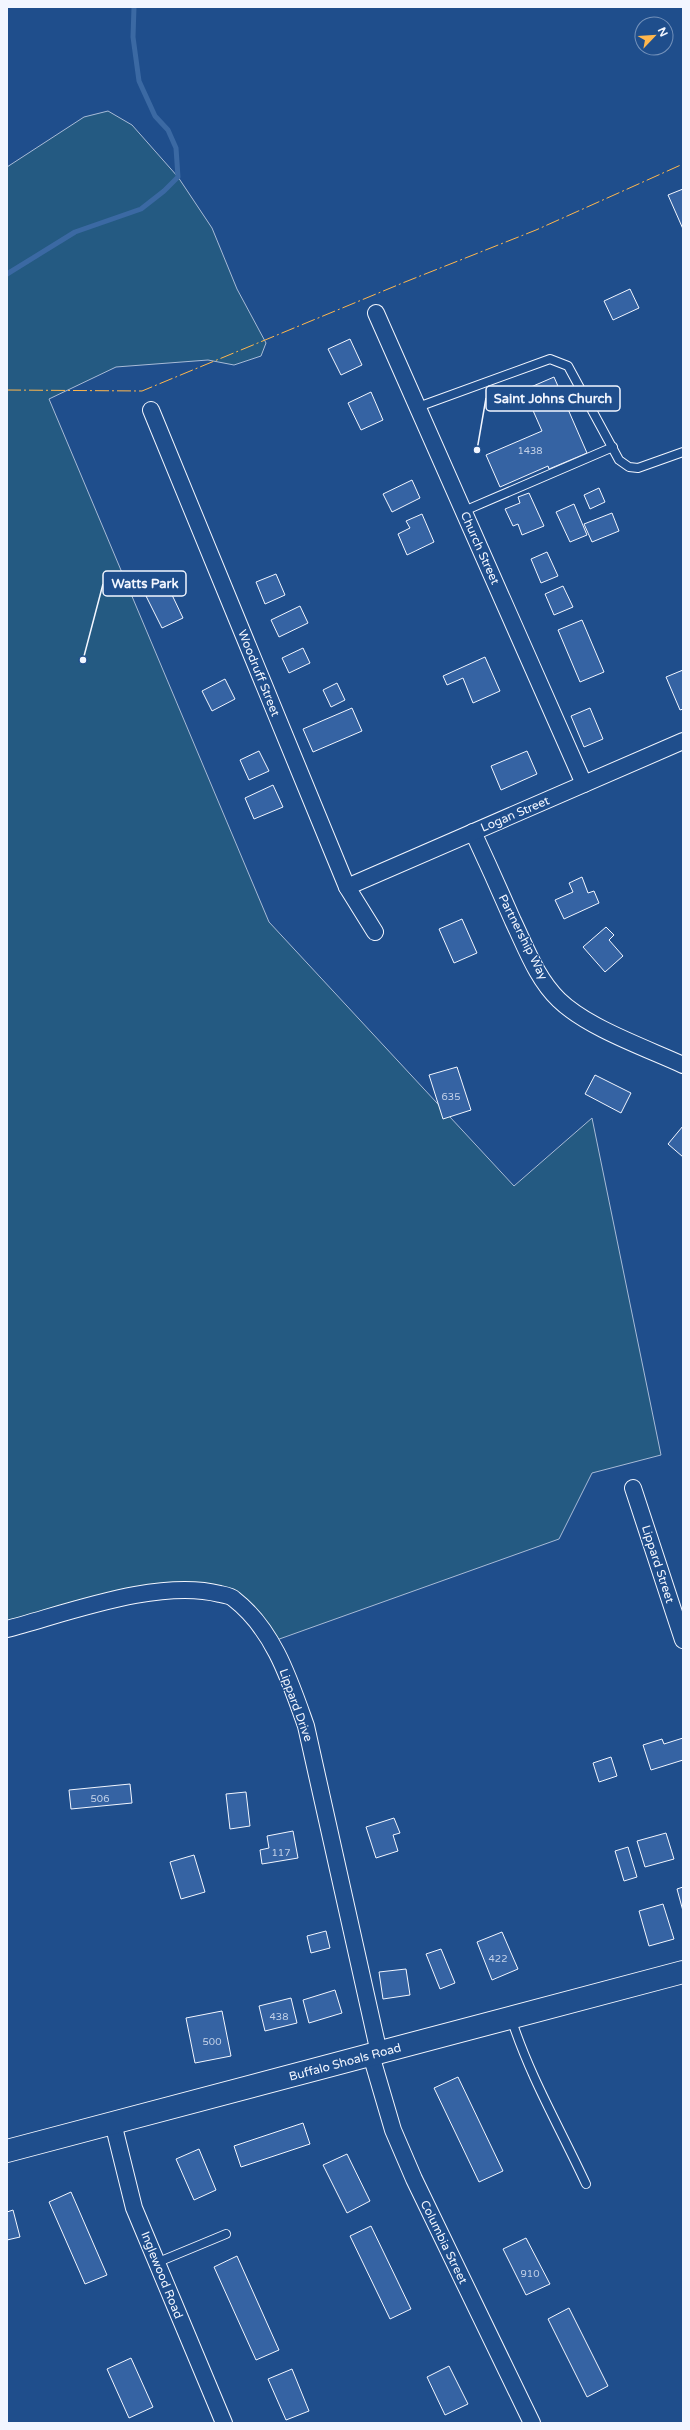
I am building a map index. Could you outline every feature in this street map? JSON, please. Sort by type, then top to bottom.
[{"type":"street","name":"Church Street","points":[[376,313],[584,784]]},
{"type":"street","name":"Woodruff Street","points":[[151,410],[347,887],[375,932]]},
{"type":"street","name":"Logan Street","points":[[347,887],[584,784],[680,746]]},
{"type":"street","name":"Partnership Way","points":[[473,832],[526,950],[541,977],[559,1000],[577,1014],[683,1065]]},
{"type":"street","name":"Lippard Street","points":[[634,1488],[683,1640]]},
{"type":"street","name":"Lippard Drive","points":[[7,1629],[140,1594],[181,1591],[206,1590],[233,1598],[254,1617],[271,1642],[284,1667],[306,1726],[375,2054]]},
{"type":"street","name":"Buffalo Shoals Road","points":[[7,2151],[683,1972]]},
{"type":"street","name":"Columbia Street","points":[[375,2054],[393,2130],[414,2179],[532,2423]]},
{"type":"street","name":"Inglewood Road","points":[[113,2123],[134,2208],[224,2423]]},
{"type":"lane","points":[[418,408],[550,359],[568,366],[620,460],[629,466],[638,468],[683,452]]},
{"type":"lane","points":[[464,512],[613,448]]},
{"type":"lane","points":[[510,2018],[523,2055],[558,2131],[570,2149],[586,2184]]},
{"type":"lane","points":[[156,2263],[226,2234]]},
{"type":"shaded area","points":[[108,111],[132,125],[178,177],[212,228],[237,289],[266,343],[261,356],[234,365],[208,360],[116,367],[49,399],[269,922],[514,1186],[592,1118],[661,1455],[592,1473],[559,1539],[271,1642],[233,1598],[181,1591],[7,1629],[7,167],[84,117]]},
{"type":"building","points":[[683,189],[683,229],[668,195]]},
{"type":"building","points":[[630,289],[639,308],[613,320],[604,301]]},
{"type":"building","points":[[350,339],[362,365],[341,375],[328,349]]},
{"type":"building","points":[[554,377],[587,453],[549,469],[548,466],[500,487],[486,455],[542,431],[524,390]]},
{"type":"building","points":[[371,392],[383,420],[361,430],[348,403]]},
{"type":"building","points":[[412,480],[420,498],[392,512],[383,494]]},
{"type":"building","points":[[599,488],[605,502],[590,509],[584,495]]},
{"type":"building","points":[[529,493],[544,526],[522,535],[518,524],[513,526],[505,509],[520,503],[518,497]]},
{"type":"building","points":[[574,504],[587,535],[570,542],[556,512]]},
{"type":"building","points":[[612,513],[619,531],[592,542],[584,524]]},
{"type":"building","points":[[422,514],[434,542],[407,555],[398,534],[410,528],[406,521]]},
{"type":"building","points":[[547,552],[558,576],[541,583],[531,559]]},
{"type":"building","points":[[276,574],[285,595],[265,604],[256,582]]},
{"type":"building","points":[[163,576],[183,618],[162,628],[141,586]]},
{"type":"building","points":[[563,586],[573,607],[554,615],[545,594]]},
{"type":"building","points":[[300,606],[308,623],[279,637],[271,620]]},
{"type":"building","points":[[582,620],[604,672],[580,682],[558,630]]},
{"type":"building","points":[[303,648],[310,663],[289,673],[282,658]]},
{"type":"building","points":[[485,657],[500,691],[473,703],[463,678],[447,685],[443,676]]},
{"type":"building","points":[[683,670],[683,709],[680,710],[666,677]]},
{"type":"building","points":[[225,679],[235,699],[212,711],[202,691]]},
{"type":"building","points":[[337,683],[345,700],[331,707],[323,690]]},
{"type":"building","points":[[352,708],[362,731],[313,752],[303,729]]},
{"type":"building","points":[[590,708],[603,739],[584,747],[571,716]]},
{"type":"building","points":[[259,751],[269,771],[249,780],[240,760]]},
{"type":"building","points":[[527,751],[537,774],[501,790],[491,766]]},
{"type":"building","points":[[273,785],[283,807],[254,819],[245,798]]},
{"type":"building","points":[[582,877],[588,893],[594,891],[599,903],[564,919],[555,900],[573,892],[569,883]]},
{"type":"building","points":[[462,919],[477,953],[454,963],[439,929]]},
{"type":"building","points":[[606,927],[614,935],[609,940],[623,956],[605,972],[583,947]]},
{"type":"building","points":[[457,1067],[471,1110],[443,1119],[429,1075]]},
{"type":"building","points":[[595,1075],[631,1093],[621,1113],[585,1094]]},
{"type":"building","points":[[683,1126],[683,1157],[668,1144]]},
{"type":"building","points":[[683,1738],[683,1760],[651,1770],[643,1745],[662,1739],[664,1744]]},
{"type":"building","points":[[611,1757],[617,1776],[599,1782],[593,1763]]},
{"type":"building","points":[[130,1784],[132,1803],[71,1809],[69,1790]]},
{"type":"building","points":[[246,1792],[250,1826],[230,1829],[226,1794]]},
{"type":"building","points":[[394,1818],[400,1833],[393,1835],[398,1851],[376,1858],[366,1827]]},
{"type":"building","points":[[293,1831],[298,1858],[262,1864],[260,1850],[269,1848],[267,1836]]},
{"type":"building","points":[[666,1833],[674,1859],[645,1867],[637,1841]]},
{"type":"building","points":[[628,1847],[637,1877],[624,1881],[615,1851]]},
{"type":"building","points":[[194,1855],[205,1892],[181,1899],[170,1862]]},
{"type":"building","points":[[683,1887],[683,1911],[677,1889]]},
{"type":"building","points":[[663,1904],[674,1939],[649,1946],[639,1911]]},
{"type":"building","points":[[326,1931],[330,1948],[311,1953],[307,1936]]},
{"type":"building","points":[[502,1932],[518,1969],[492,1980],[477,1942]]},
{"type":"building","points":[[441,1949],[455,1983],[440,1989],[426,1954]]},
{"type":"building","points":[[406,1969],[410,1995],[383,1999],[379,1972]]},
{"type":"building","points":[[335,1990],[342,2013],[309,2023],[303,2000]]},
{"type":"building","points":[[291,1998],[297,2023],[265,2031],[259,2006]]},
{"type":"building","points":[[222,2011],[231,2056],[195,2063],[186,2018]]},
{"type":"building","points":[[458,2077],[503,2171],[479,2182],[434,2088]]},
{"type":"building","points":[[303,2123],[310,2144],[241,2167],[234,2146]]},
{"type":"building","points":[[199,2149],[216,2190],[194,2200],[176,2159]]},
{"type":"building","points":[[347,2154],[370,2201],[347,2213],[323,2165]]},
{"type":"building","points":[[71,2192],[107,2275],[85,2284],[49,2202]]},
{"type":"building","points":[[13,2210],[20,2237],[7,2240],[7,2212]]},
{"type":"building","points":[[371,2226],[411,2309],[390,2319],[350,2236]]},
{"type":"building","points":[[526,2238],[550,2284],[526,2295],[503,2249]]},
{"type":"building","points":[[237,2256],[279,2350],[256,2360],[214,2267]]},
{"type":"building","points":[[569,2308],[608,2386],[587,2397],[548,2319]]},
{"type":"building","points":[[131,2358],[153,2407],[129,2418],[107,2369]]},
{"type":"building","points":[[449,2366],[468,2404],[445,2415],[427,2377]]},
{"type":"building","points":[[292,2369],[309,2411],[286,2420],[268,2379]]},
{"type":"waterway","points":[[7,274],[75,232],[141,209],[164,191],[178,177],[176,148],[168,130],[155,116],[139,81],[133,37],[134,7]]},
{"type":"power","points":[[7,390],[142,391],[405,282],[536,230],[683,164]]},
{"type":"place","name":"Saint Johns Church","points":[[477,450]]},
{"type":"place","name":"Watts Park","points":[[83,660]]}]
